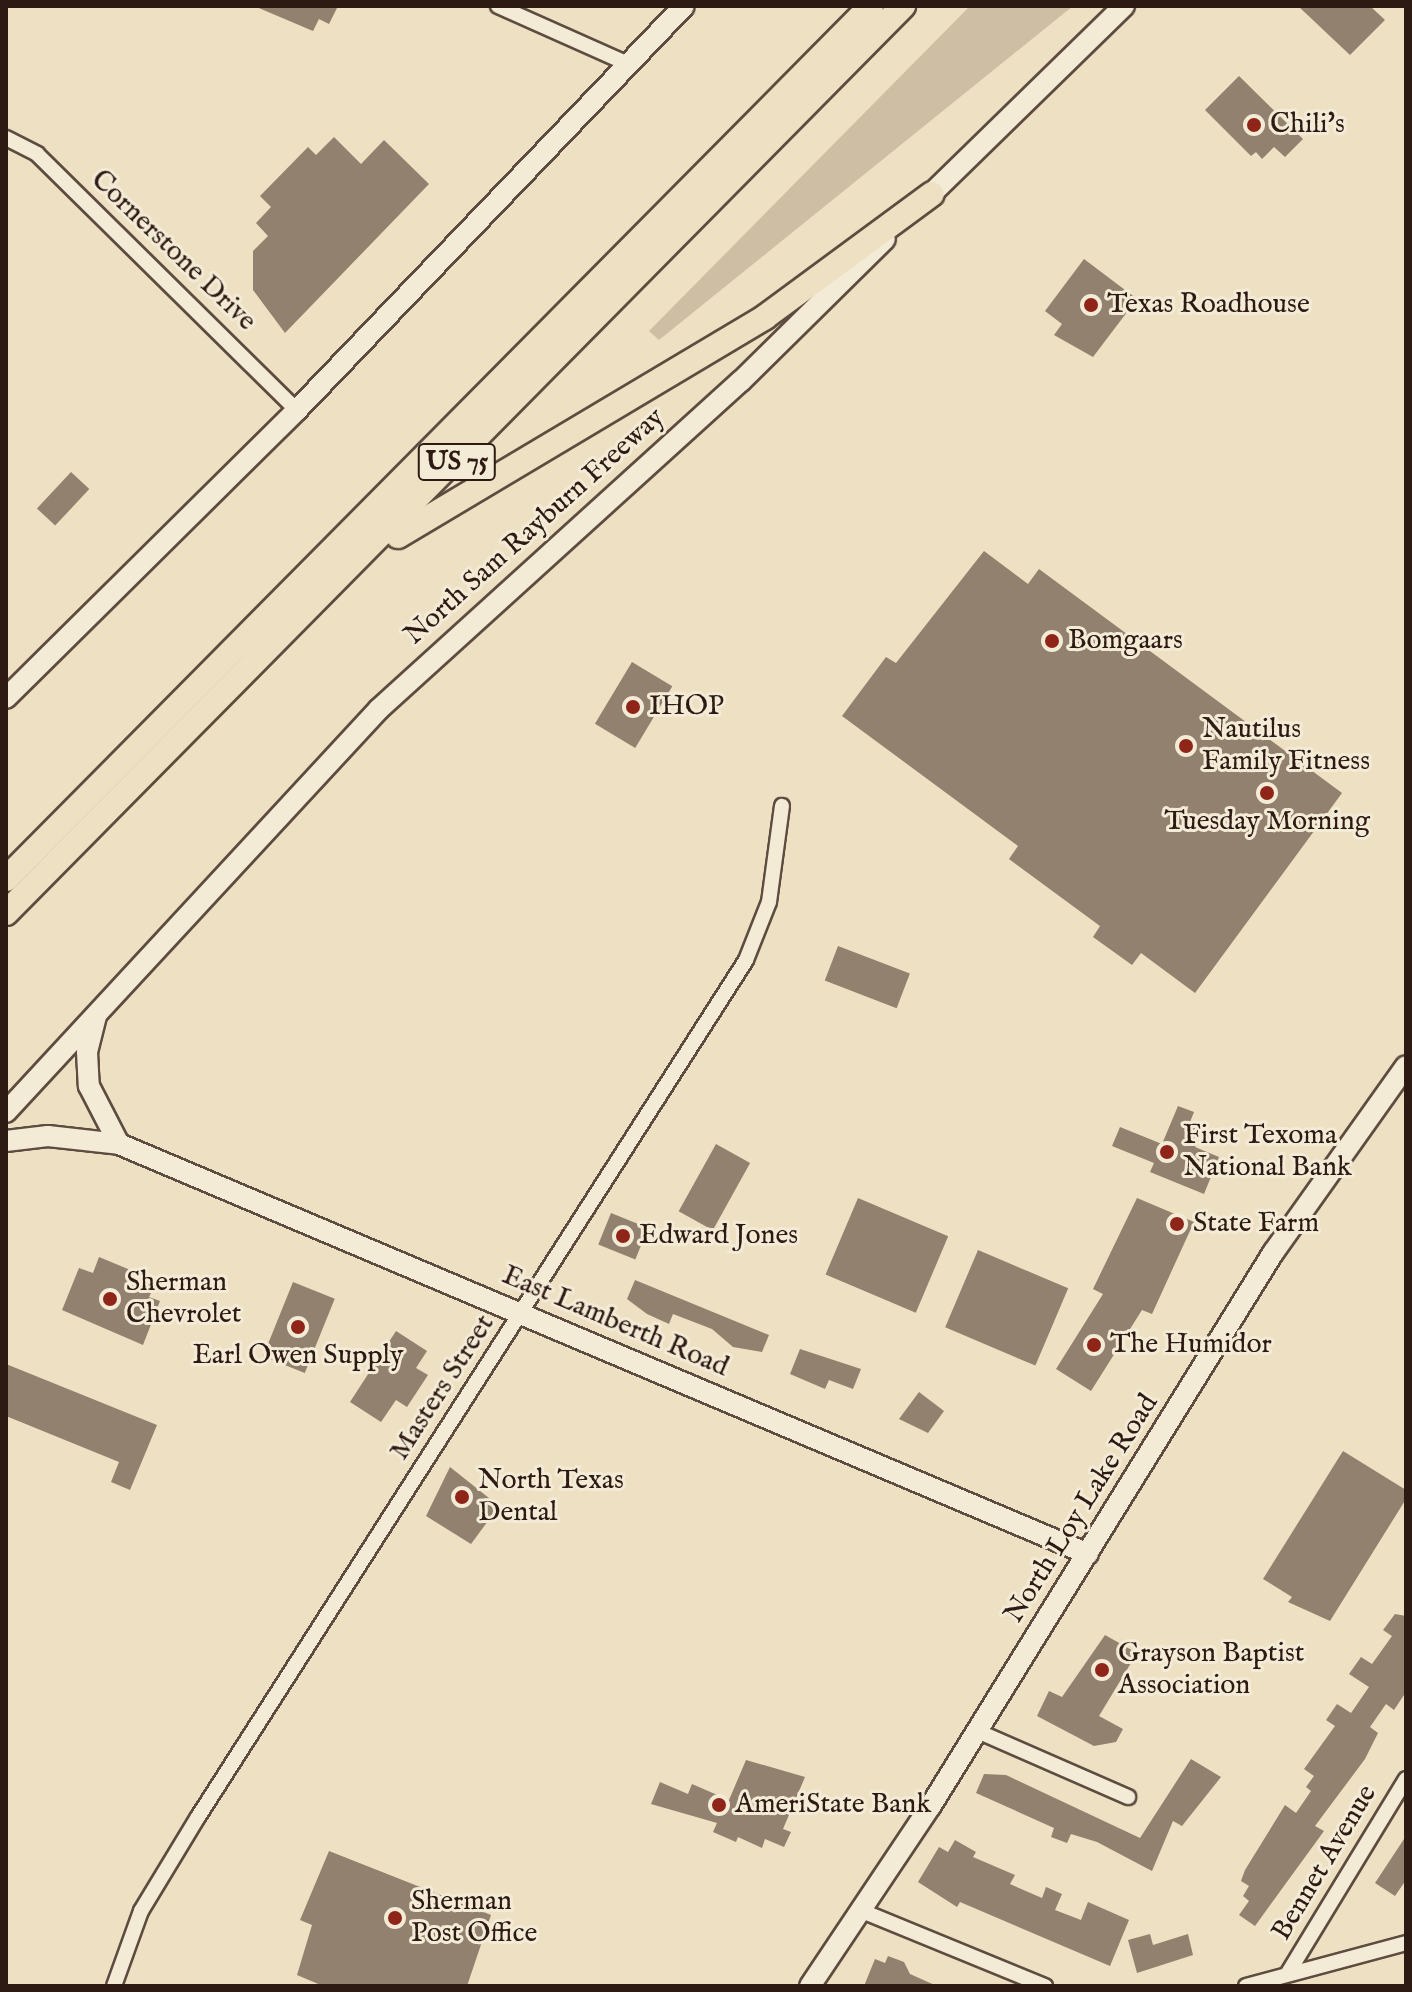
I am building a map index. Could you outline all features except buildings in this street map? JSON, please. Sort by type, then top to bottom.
[{"type":"highway","name":"US 75","points":[[6,879],[871,6]]},
{"type":"highway","name":"US 75","points":[[6,913],[362,559],[903,6]]},
{"type":"highway","points":[[362,559],[765,317],[932,194]]},
{"type":"main road","points":[[6,698],[297,410],[684,6]]},
{"type":"main road","name":"North Sam Rayburn Freeway","points":[[6,1112],[379,709],[741,381],[1124,6]]},
{"type":"main road","points":[[97,1011],[87,1052],[89,1086],[119,1144]]},
{"type":"main road","name":"North Loy Lake Road","points":[[810,1986],[862,1911],[977,1731],[1273,1253],[1406,1066]]},
{"type":"main road","name":"East Lamberth Road","points":[[6,1141],[48,1136],[119,1144],[1088,1554]]},
{"type":"street","points":[[498,6],[628,64]]},
{"type":"street","name":"Cornerstone Drive","points":[[6,138],[37,154],[297,410]]},
{"type":"street","name":"Masters Street","points":[[114,1986],[157,1884],[746,960],[769,902],[782,806]]},
{"type":"street","points":[[977,1731],[1128,1797]]},
{"type":"street","name":"Bennet Avenue","points":[[1288,1973],[1406,1779]]},
{"type":"street","points":[[862,1911],[1045,1986]]},
{"type":"street","points":[[1246,1986],[1406,1943]]},
{"type":"shaded area","points":[[970,6],[1073,6],[659,340],[649,331]]},
{"type":"place","name":"Chili's","points":[[1254,125]]},
{"type":"place","name":"Texas Roadhouse","points":[[1091,305]]},
{"type":"place","name":"Bomgaars","points":[[1052,641]]},
{"type":"place","name":"IHOP","points":[[633,707]]},
{"type":"place","name":"Nautilus Family Fitness","points":[[1186,746]]},
{"type":"place","name":"Tuesday Morning","points":[[1267,793]]},
{"type":"place","name":"First Texoma National Bank","points":[[1167,1152]]},
{"type":"place","name":"State Farm","points":[[1177,1224]]},
{"type":"place","name":"Edward Jones","points":[[623,1236]]},
{"type":"place","name":"Sherman Chevrolet","points":[[110,1299]]},
{"type":"place","name":"Earl Owen Supply","points":[[298,1327]]},
{"type":"place","name":"The Humidor","points":[[1094,1345]]},
{"type":"place","name":"North Texas Dental","points":[[462,1497]]},
{"type":"place","name":"Grayson Baptist Association","points":[[1102,1670]]},
{"type":"place","name":"AmeriState Bank","points":[[719,1805]]},
{"type":"place","name":"Sherman Post Office","points":[[395,1918]]}]
